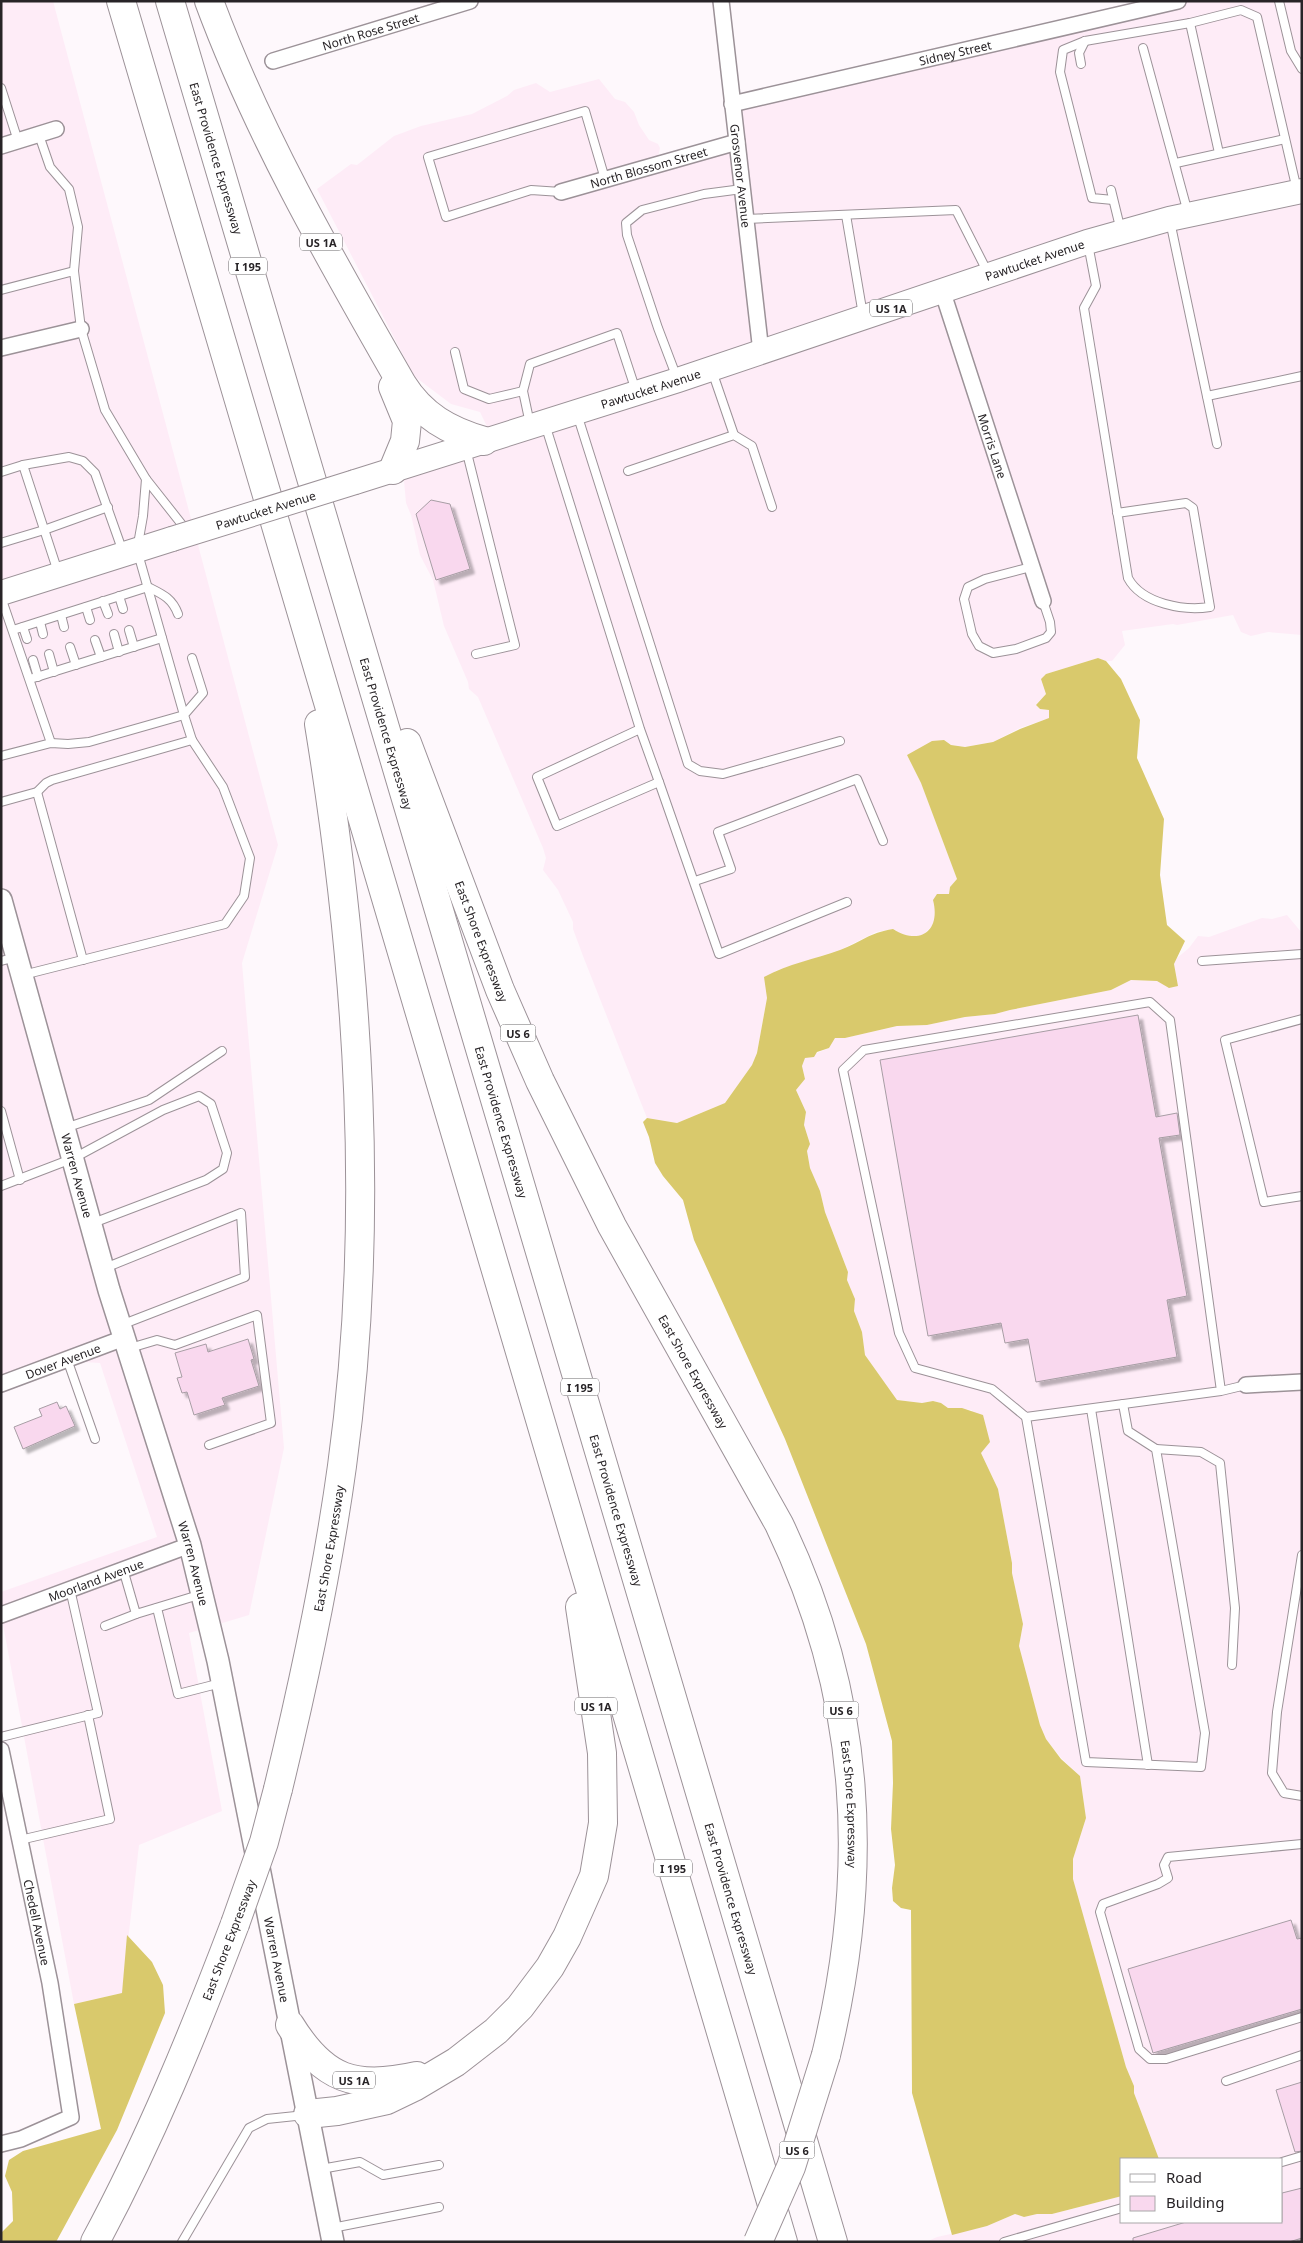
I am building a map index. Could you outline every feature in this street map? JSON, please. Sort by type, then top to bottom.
[{"type":"highway","points":[[112,1],[169,164]]},
{"type":"highway","name":"I 195","points":[[121,1],[783,2242]]},
{"type":"highway","name":"East Providence Expressway","points":[[170,1],[833,2242]]},
{"type":"highway","name":"US 1A","points":[[209,1],[241,82],[274,150],[315,231],[404,388],[422,410],[448,429],[475,444]]},
{"type":"highway","points":[[366,322],[407,421],[405,441],[393,470]]},
{"type":"highway","name":"East Shore Expressway","points":[[326,532],[486,953],[526,1050],[612,1226],[779,1524],[801,1572],[819,1622],[834,1675],[847,1746],[853,1843],[846,1953],[839,1999],[826,2055],[791,2167],[758,2242]]},
{"type":"highway","name":"East Shore Expressway","points":[[95,2242],[161,2107],[202,2010],[262,1851],[320,1603],[341,1472],[353,1360],[360,1216],[359,1078],[350,952],[328,778],[300,609]]},
{"type":"highway","name":"US 1A","points":[[290,2025],[314,2057],[329,2070],[358,2081],[381,2082],[441,2070],[469,2052],[496,2031],[530,1994],[559,1952],[594,1876],[603,1823],[602,1753],[562,1494]]},
{"type":"highway","points":[[308,2114],[344,2110],[387,2100],[414,2087],[441,2070]]},
{"type":"main road","name":"Pawtucket Avenue","points":[[1,593],[678,380],[1087,242],[1179,217],[1300,192]]},
{"type":"main road","name":"Warren Avenue","points":[[1,900],[14,964],[74,1158],[103,1269],[190,1545],[203,1594],[332,2235]]},
{"type":"street","name":"North Rose Street","points":[[273,61],[470,1]]},
{"type":"street","name":"Grosvenor Avenue","points":[[721,1],[761,352]]},
{"type":"street","name":"Sidney Street","points":[[732,104],[1178,1]]},
{"type":"street","points":[[1,146],[56,130]]},
{"type":"street","name":"North Blossom Street","points":[[561,192],[737,142]]},
{"type":"street","name":"Morris Lane","points":[[942,290],[1043,601]]},
{"type":"street","points":[[1,348],[81,329]]},
{"type":"street","name":"Dover Avenue","points":[[1,1384],[124,1338]]},
{"type":"street","points":[[1246,1385],[1302,1382]]},
{"type":"street","name":"Moorland Avenue","points":[[1,1615],[190,1545]]},
{"type":"street","name":"Chedell Avenue","points":[[1,1750],[50,1982],[71,2117],[21,2139],[1,2144]]},
{"type":"lane","points":[[1279,1],[1291,51],[1302,69]]},
{"type":"lane","points":[[1114,200],[1092,198],[1060,72],[1063,50],[1085,42],[1190,23],[1242,10],[1257,17],[1285,139],[1300,192]]},
{"type":"lane","points":[[1190,23],[1219,153]]},
{"type":"lane","points":[[1081,64],[1079,53],[1085,42]]},
{"type":"lane","points":[[1142,48],[1176,163],[1179,217],[1207,396],[1217,444]]},
{"type":"lane","points":[[1,88],[18,141]]},
{"type":"lane","points":[[561,192],[531,190],[446,217],[428,157],[585,111],[605,179]]},
{"type":"lane","points":[[39,135],[50,167],[69,189],[78,227],[74,272],[81,329],[105,410],[181,536]]},
{"type":"lane","points":[[1176,163],[1285,139]]},
{"type":"lane","points":[[678,380],[658,328],[627,235],[626,223],[642,210],[704,194],[742,189]]},
{"type":"lane","points":[[1111,190],[1121,232]]},
{"type":"lane","points":[[746,220],[956,210],[989,274]]},
{"type":"lane","points":[[846,215],[863,317]]},
{"type":"lane","points":[[1087,242],[1096,286],[1084,308],[1117,514],[1128,578],[1133,588],[1149,598],[1188,609],[1210,607],[1193,508],[1186,503],[1117,514]]},
{"type":"lane","points":[[1,290],[74,272]]},
{"type":"lane","points":[[637,393],[617,333],[530,364],[523,391],[538,425],[640,729],[695,881],[719,954],[847,902]]},
{"type":"lane","points":[[456,352],[464,389],[489,399],[523,391]]},
{"type":"lane","points":[[711,369],[734,435],[752,446],[772,508]]},
{"type":"lane","points":[[1207,396],[1302,376]]},
{"type":"lane","points":[[577,412],[688,764],[700,771],[723,774],[840,741]]},
{"type":"lane","points":[[628,471],[734,435]]},
{"type":"lane","points":[[475,444],[515,645],[476,654]]},
{"type":"lane","points":[[1,472],[23,465],[69,457],[83,461],[95,473],[108,507],[148,587],[192,740],[223,787],[250,858],[244,896],[225,924],[83,960],[14,964]]},
{"type":"lane","points":[[23,465],[59,576]]},
{"type":"lane","points":[[130,552],[143,516],[146,479]]},
{"type":"lane","points":[[1,543],[108,507]]},
{"type":"lane","points":[[1032,567],[985,579],[968,587],[964,599],[972,634],[979,646],[992,653],[1016,649],[1046,638],[1051,632],[1050,622],[1043,601]]},
{"type":"lane","points":[[13,630],[148,587],[168,597],[175,605],[178,614]]},
{"type":"lane","points":[[119,596],[123,609]]},
{"type":"lane","points":[[1,597],[34,678],[51,743]]},
{"type":"lane","points":[[103,601],[108,614]]},
{"type":"lane","points":[[86,606],[90,620]]},
{"type":"lane","points":[[61,615],[64,627]]},
{"type":"lane","points":[[40,622],[43,634]]},
{"type":"lane","points":[[23,627],[27,639]]},
{"type":"lane","points":[[129,630],[134,647]]},
{"type":"lane","points":[[114,634],[119,652]]},
{"type":"lane","points":[[34,678],[162,638]]},
{"type":"lane","points":[[95,640],[101,657]]},
{"type":"lane","points":[[70,647],[76,665]]},
{"type":"lane","points":[[50,654],[54,672]]},
{"type":"lane","points":[[1,756],[51,743],[89,742],[184,715],[203,692],[192,658]]},
{"type":"lane","points":[[33,660],[34,678]]},
{"type":"lane","points":[[640,729],[537,777],[557,826],[659,782]]},
{"type":"lane","points":[[1,802],[37,792],[52,780],[192,740]]},
{"type":"lane","points":[[695,881],[731,869],[718,832],[857,779],[883,841]]},
{"type":"lane","points":[[37,792],[83,960]]},
{"type":"lane","points":[[1202,961],[1302,954]]},
{"type":"lane","points":[[1156,1449],[1205,1733],[1201,1767],[1086,1762],[1026,1418],[992,1389],[915,1368],[899,1333],[842,1070],[864,1050],[1150,1002],[1170,1020],[1221,1391]]},
{"type":"lane","points":[[1302,1019],[1224,1040],[1264,1202],[1302,1196]]},
{"type":"lane","points":[[65,1128],[149,1100],[222,1051]]},
{"type":"lane","points":[[1,1186],[74,1158],[163,1110],[199,1096],[212,1104],[227,1153],[223,1169],[206,1180],[91,1223]]},
{"type":"lane","points":[[1,1111],[20,1180]]},
{"type":"lane","points":[[103,1269],[241,1213],[245,1277],[124,1338]]},
{"type":"lane","points":[[124,1338],[157,1340],[175,1345],[257,1316],[271,1423],[209,1445]]},
{"type":"lane","points":[[68,1359],[95,1439]]},
{"type":"lane","points":[[1026,1418],[1221,1391],[1246,1385]]},
{"type":"lane","points":[[1123,1404],[1128,1431],[1156,1449],[1201,1452],[1220,1463],[1235,1608],[1232,1665]]},
{"type":"lane","points":[[1092,1409],[1148,1765]]},
{"type":"lane","points":[[1302,1555],[1277,1712],[1272,1773],[1284,1793],[1302,1796]]},
{"type":"lane","points":[[123,1569],[136,1614]]},
{"type":"lane","points":[[1,1737],[98,1713],[70,1589]]},
{"type":"lane","points":[[105,1626],[136,1614],[203,1594]]},
{"type":"lane","points":[[157,1608],[178,1694],[222,1683]]},
{"type":"lane","points":[[20,1840],[110,1819],[88,1715]]},
{"type":"lane","points":[[1302,1844],[1168,1857],[1164,1865],[1168,1878],[1158,1884],[1103,1904],[1100,1912],[1139,2049],[1150,2059],[1166,2059],[1302,2017]]},
{"type":"lane","points":[[1226,2080],[1302,2055]]},
{"type":"lane","points":[[182,2242],[211,2190],[253,2124],[276,2117],[308,2114]]},
{"type":"lane","points":[[1283,2162],[1302,2156]]},
{"type":"lane","points":[[319,2170],[360,2162],[383,2175],[439,2165]]},
{"type":"lane","points":[[332,2235],[438,2207]]},
{"type":"lane","points":[[1004,2242],[1120,2209]]},
{"type":"shaded area","points":[[1,1],[53,1],[278,845],[242,963],[284,1448],[249,1615],[189,1633],[222,1811],[139,1845],[122,1993],[74,2004],[1,1614],[1,1592],[157,1537],[100,1363],[68,1361],[1,1384]]},
{"type":"shaded area","points":[[1170,1],[1302,1],[1302,635],[1268,632],[1251,636],[1241,632],[1233,615],[1177,625],[1122,631],[1125,645],[1112,661],[1098,658],[1046,674],[1046,694],[1036,705],[1040,709],[1049,710],[1050,718],[1020,728],[993,742],[965,747],[951,745],[944,740],[907,755],[921,783],[957,879],[950,887],[949,894],[936,912],[934,924],[923,935],[916,937],[904,936],[893,929],[876,932],[840,950],[775,971],[767,998],[757,1053],[752,1065],[725,1103],[677,1123],[647,1118],[583,956],[573,929],[573,922],[558,890],[543,870],[546,858],[543,848],[478,697],[469,689],[468,682],[444,626],[433,580],[420,555],[411,515],[406,503],[403,469],[493,439],[480,412],[451,404],[414,376],[317,189],[351,164],[357,165],[394,136],[421,126],[472,114],[507,96],[514,90],[536,83],[550,92],[599,79],[615,99],[625,102],[634,112],[639,125],[649,140],[658,144],[660,148],[657,162],[731,140],[728,111]]},
{"type":"shaded area","points":[[1098,658],[1106,661],[1121,679],[1140,720],[1137,758],[1164,819],[1160,875],[1167,925],[1185,941],[1174,964],[1178,986],[1169,988],[1157,981],[1131,980],[1111,990],[995,1014],[965,1017],[927,1025],[897,1026],[845,1038],[835,1038],[829,1048],[817,1052],[814,1057],[805,1058],[802,1066],[805,1079],[796,1090],[806,1112],[804,1125],[810,1144],[807,1151],[810,1168],[848,1272],[847,1280],[855,1299],[854,1311],[862,1332],[865,1355],[897,1400],[922,1403],[933,1401],[941,1403],[948,1408],[962,1408],[983,1415],[990,1442],[981,1453],[998,1489],[1012,1563],[1012,1573],[1023,1624],[1019,1646],[1040,1725],[1046,1739],[1061,1759],[1080,1776],[1086,1818],[1073,1859],[1073,1879],[1126,2067],[1159,2158],[1120,2158],[1120,2197],[1052,2214],[1037,2214],[1024,2217],[1015,2214],[987,2226],[952,2235],[912,2093],[911,1910],[901,1908],[893,1901],[892,1888],[895,1865],[891,1829],[892,1741],[866,1644],[785,1439],[694,1240],[683,1200],[655,1163],[649,1137],[643,1122],[647,1118],[677,1123],[725,1103],[752,1065],[757,1053],[767,998],[764,977],[792,965],[840,950],[871,935],[893,929],[912,936],[920,935],[931,927],[935,911],[933,900],[937,894],[949,894],[950,887],[957,879],[921,783],[907,755],[932,741],[944,740],[951,745],[965,747],[993,742],[1049,718],[1049,710],[1040,709],[1036,705],[1046,694],[1041,679],[1046,674]]},
{"type":"shaded area","points":[[1287,915],[1302,933],[1302,2242],[926,2242],[937,2237],[987,2226],[1015,2214],[1024,2217],[1037,2214],[1052,2214],[1120,2197],[1120,2223],[1283,2223],[1283,2158],[1159,2158],[1126,2067],[1073,1879],[1073,1859],[1086,1818],[1080,1776],[1062,1759],[1046,1739],[1040,1725],[1019,1646],[1023,1624],[1012,1573],[1012,1563],[998,1489],[981,1453],[972,1410],[948,1408],[941,1403],[933,1401],[922,1403],[897,1400],[865,1355],[862,1332],[854,1311],[855,1299],[847,1280],[848,1272],[810,1168],[807,1151],[810,1143],[804,1125],[806,1112],[796,1090],[805,1079],[802,1066],[805,1058],[829,1048],[835,1038],[845,1038],[897,1026],[927,1025],[965,1017],[995,1014],[1111,990],[1131,980],[1157,981],[1178,986],[1174,964],[1177,958],[1189,948],[1198,936],[1209,937],[1262,918],[1272,919]]},
{"type":"shaded area","points":[[127,1935],[152,1962],[163,1985],[165,2013],[117,2130],[56,2242],[1,2242],[1,2233],[13,2221],[12,2192],[5,2176],[9,2160],[23,2151],[101,2129],[74,2004],[122,1993]]},
{"type":"building","points":[[431,500],[450,504],[470,569],[436,580],[416,514]]},
{"type":"building","points":[[1138,1015],[1156,1117],[1177,1113],[1180,1135],[1159,1138],[1187,1296],[1167,1300],[1177,1357],[1036,1382],[1028,1339],[1005,1343],[1001,1323],[928,1336],[880,1060]]},
{"type":"building","points":[[248,1339],[254,1359],[251,1360],[259,1386],[222,1398],[225,1405],[194,1415],[187,1392],[182,1393],[177,1378],[182,1377],[175,1353],[206,1344],[208,1352]]},
{"type":"building","points":[[57,1402],[60,1409],[66,1406],[75,1426],[23,1449],[14,1427],[42,1416],[39,1409]]},
{"type":"building","points":[[1291,1920],[1297,1939],[1302,1938],[1302,2009],[1153,2053],[1128,1969]]},
{"type":"building","points":[[1302,2082],[1302,2151],[1295,2152],[1276,2090]]},
{"type":"building","points":[[1302,2188],[1302,2238],[1289,2242],[1133,2242],[1133,2238],[1183,2223],[1283,2223],[1283,2193]]}]
